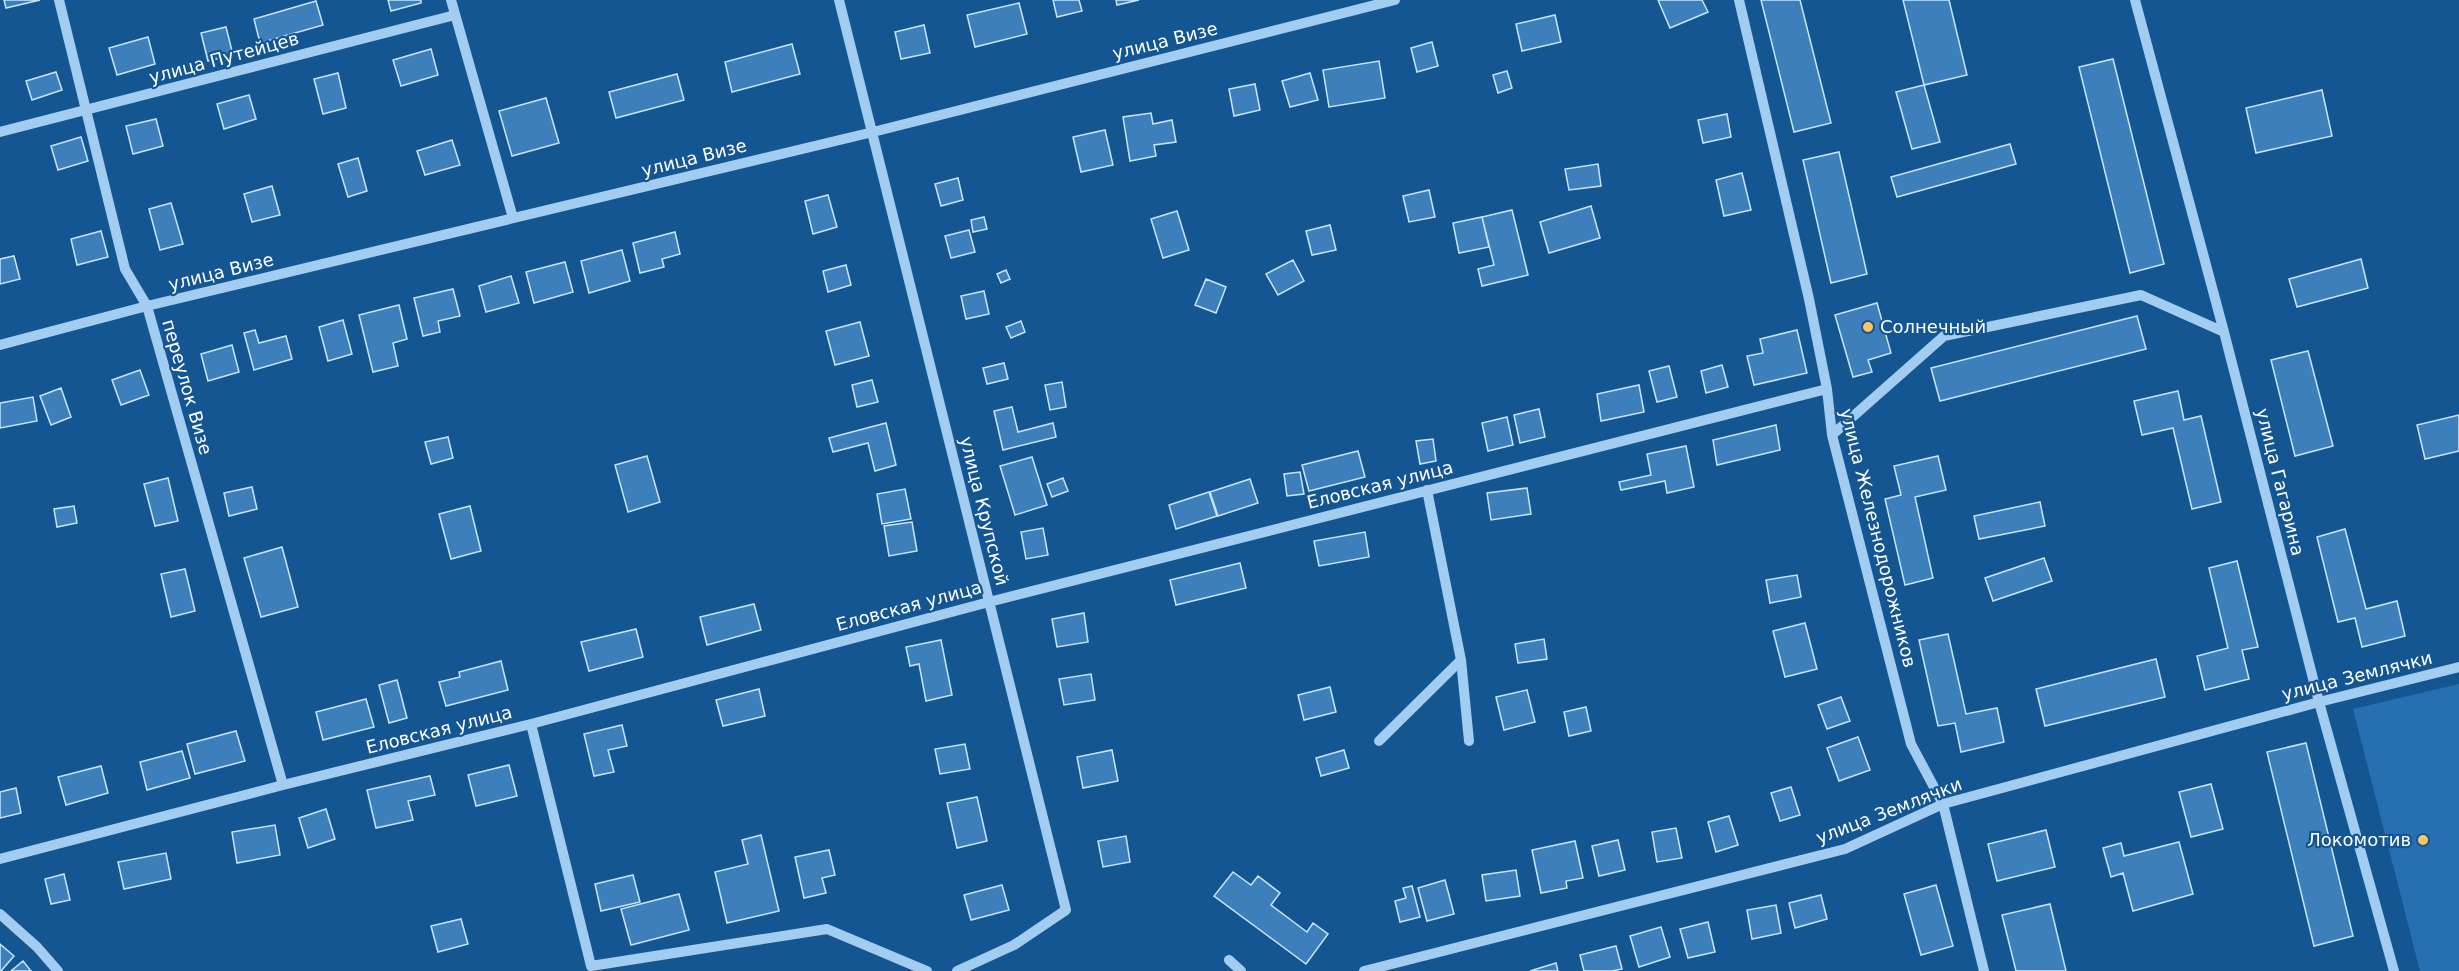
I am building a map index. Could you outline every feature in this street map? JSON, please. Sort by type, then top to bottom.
[{"type":"street","name":"переулок Визе","points":[[59,0],[125,269],[147,306],[283,785]]},
{"type":"street","points":[[451,0],[513,218]]},
{"type":"street","name":"улица Крупской","points":[[839,0],[1066,910],[1014,945],[957,971]]},
{"type":"street","name":"улица Визе","points":[[0,345],[147,306],[873,132],[1395,0]]},
{"type":"street","name":"улица Железнодорожников","points":[[1739,0],[1809,300],[1827,388],[1832,435],[1911,744],[1943,804],[1984,971]]},
{"type":"street","name":"улица Гагарина","points":[[2135,0],[2224,332],[2319,702],[2394,971]]},
{"type":"street","name":"улица Путейцев","points":[[0,132],[455,15]]},
{"type":"street","points":[[1832,435],[1944,336],[2141,295],[2224,332]]},
{"type":"street","name":"Еловская улица","points":[[0,859],[283,785],[531,724],[989,602],[1827,388]]},
{"type":"street","points":[[1427,490],[1461,660],[1469,741]]},
{"type":"street","points":[[1379,741],[1461,660]]},
{"type":"street","name":"улица Землячки","points":[[1364,971],[1845,849],[1943,804],[2319,702],[2459,667]]},
{"type":"street","points":[[531,724],[591,966],[827,929],[927,971]]},
{"type":"street","points":[[0,914],[37,947],[58,971]]},
{"type":"street","points":[[1229,960],[1241,971]]},
{"type":"shaded area","name":"Локомотив","points":[[2459,684],[2459,971],[2420,971],[2353,709]]},
{"type":"building","points":[[4,0],[40,0],[6,8]]},
{"type":"building","points":[[388,0],[421,0],[421,3],[391,11]]},
{"type":"building","points":[[1053,0],[1079,0],[1082,11],[1057,17]]},
{"type":"building","points":[[1116,0],[1139,0],[1117,5]]},
{"type":"building","points":[[1658,0],[1702,0],[1708,12],[1670,28]]},
{"type":"building","points":[[1761,0],[1800,0],[1831,123],[1794,132]]},
{"type":"building","points":[[1903,0],[1949,0],[1967,75],[1924,85]]},
{"type":"building","points":[[316,1],[323,25],[260,43],[254,19]]},
{"type":"building","points":[[1019,3],[1027,34],[975,47],[967,15]]},
{"type":"building","points":[[1555,15],[1561,42],[1522,51],[1516,24]]},
{"type":"building","points":[[924,25],[930,53],[901,59],[895,32]]},
{"type":"building","points":[[226,27],[233,55],[208,61],[201,33]]},
{"type":"building","points":[[148,37],[155,64],[117,75],[109,48]]},
{"type":"building","points":[[1432,42],[1438,66],[1417,72],[1411,48]]},
{"type":"building","points":[[792,44],[800,74],[732,92],[725,62]]},
{"type":"building","points":[[431,49],[438,75],[401,86],[393,60]]},
{"type":"building","points":[[2113,59],[2164,264],[2130,273],[2079,67]]},
{"type":"building","points":[[1379,61],[1385,98],[1329,107],[1323,70]]},
{"type":"building","points":[[1507,71],[1512,88],[1498,93],[1493,75]]},
{"type":"building","points":[[56,72],[62,90],[32,100],[26,81]]},
{"type":"building","points":[[338,73],[346,108],[323,114],[314,79]]},
{"type":"building","points":[[1310,73],[1318,100],[1290,107],[1282,81]]},
{"type":"building","points":[[677,74],[684,100],[616,118],[609,92]]},
{"type":"building","points":[[1255,84],[1260,110],[1234,116],[1229,89]]},
{"type":"building","points":[[1924,85],[1940,142],[1912,149],[1896,92]]},
{"type":"building","points":[[2322,90],[2332,136],[2256,153],[2246,108]]},
{"type":"building","points":[[249,95],[256,119],[224,129],[217,104]]},
{"type":"building","points":[[546,98],[559,143],[512,156],[499,111]]},
{"type":"building","points":[[1151,113],[1153,124],[1172,120],[1176,142],[1154,145],[1156,156],[1130,161],[1123,117]]},
{"type":"building","points":[[1727,114],[1731,137],[1703,143],[1698,120]]},
{"type":"building","points":[[156,119],[163,146],[133,154],[126,126]]},
{"type":"building","points":[[1105,130],[1113,165],[1081,172],[1073,137]]},
{"type":"building","points":[[81,137],[88,161],[58,170],[51,146]]},
{"type":"building","points":[[452,140],[460,165],[425,175],[417,151]]},
{"type":"building","points":[[2010,144],[2016,164],[1897,197],[1891,177]]},
{"type":"building","points":[[1839,152],[1867,274],[1831,283],[1803,160]]},
{"type":"building","points":[[358,158],[367,191],[348,197],[338,164]]},
{"type":"building","points":[[1598,164],[1601,186],[1569,190],[1565,169]]},
{"type":"building","points":[[1742,173],[1751,210],[1724,216],[1716,180]]},
{"type":"building","points":[[958,178],[963,200],[941,206],[935,184]]},
{"type":"building","points":[[272,186],[280,215],[252,222],[244,194]]},
{"type":"building","points":[[1429,190],[1435,217],[1409,222],[1403,196]]},
{"type":"building","points":[[828,195],[837,227],[813,234],[805,201]]},
{"type":"building","points":[[171,203],[183,244],[160,250],[149,209]]},
{"type":"building","points":[[1591,206],[1600,238],[1549,253],[1540,222]]},
{"type":"building","points":[[1512,210],[1528,275],[1482,286],[1478,269],[1494,265],[1482,217]]},
{"type":"building","points":[[1177,211],[1189,250],[1163,258],[1151,219]]},
{"type":"building","points":[[984,217],[987,229],[973,232],[971,220]]},
{"type":"building","points":[[1482,217],[1489,247],[1459,253],[1453,223]]},
{"type":"building","points":[[1330,225],[1336,250],[1312,255],[1306,231]]},
{"type":"building","points":[[969,230],[975,252],[951,258],[945,236]]},
{"type":"building","points":[[101,231],[108,257],[77,265],[71,239]]},
{"type":"building","points":[[675,232],[680,254],[662,259],[664,267],[640,273],[633,243]]},
{"type":"building","points":[[622,250],[630,281],[589,293],[581,261]]},
{"type":"building","points":[[14,256],[20,279],[0,284],[0,259]]},
{"type":"building","points":[[2361,259],[2368,288],[2297,307],[2289,279]]},
{"type":"building","points":[[1293,260],[1304,281],[1278,295],[1266,274]]},
{"type":"building","points":[[565,262],[573,292],[534,303],[526,272]]},
{"type":"building","points":[[846,265],[851,285],[828,292],[823,271]]},
{"type":"building","points":[[1006,270],[1010,279],[1001,283],[997,274]]},
{"type":"building","points":[[511,276],[519,303],[486,312],[479,286]]},
{"type":"building","points":[[1206,279],[1226,287],[1216,313],[1195,305]]},
{"type":"building","points":[[453,289],[460,316],[438,321],[440,332],[423,336],[414,298]]},
{"type":"building","points":[[984,291],[989,314],[966,319],[961,296]]},
{"type":"building","points":[[1877,303],[1891,353],[1868,360],[1872,372],[1853,377],[1835,315]]},
{"type":"building","points":[[399,305],[407,339],[393,343],[398,366],[373,372],[359,315]]},
{"type":"building","points":[[2137,316],[2146,349],[1940,401],[1931,368]]},
{"type":"building","points":[[343,320],[352,354],[328,361],[319,327]]},
{"type":"building","points":[[1021,321],[1025,332],[1011,338],[1006,327]]},
{"type":"building","points":[[860,322],[869,356],[835,365],[826,331]]},
{"type":"building","points":[[255,330],[259,343],[286,336],[292,359],[254,370],[244,333]]},
{"type":"building","points":[[1797,330],[1807,373],[1754,385],[1747,356],[1763,353],[1760,339]]},
{"type":"building","points":[[232,345],[239,372],[208,381],[201,354]]},
{"type":"building","points":[[2308,351],[2333,446],[2295,456],[2271,360]]},
{"type":"building","points":[[1004,363],[1008,379],[987,384],[983,368]]},
{"type":"building","points":[[1722,365],[1728,387],[1706,393],[1701,371]]},
{"type":"building","points":[[1669,366],[1677,397],[1657,402],[1649,371]]},
{"type":"building","points":[[140,370],[149,395],[121,405],[112,380]]},
{"type":"building","points":[[872,380],[878,402],[857,407],[852,385]]},
{"type":"building","points":[[1062,382],[1066,407],[1050,410],[1045,385]]},
{"type":"building","points":[[1639,385],[1644,412],[1601,421],[1597,394]]},
{"type":"building","points":[[61,388],[71,417],[51,425],[40,396]]},
{"type":"building","points":[[2178,391],[2184,420],[2201,416],[2221,502],[2192,509],[2173,428],[2142,435],[2134,401]]},
{"type":"building","points":[[33,397],[37,421],[0,428],[0,403]]},
{"type":"building","points":[[1012,407],[1018,432],[1053,423],[1056,437],[1003,450],[994,411]]},
{"type":"building","points":[[1539,409],[1545,437],[1520,443],[1514,415]]},
{"type":"building","points":[[2459,415],[2459,451],[2425,459],[2417,425]]},
{"type":"building","points":[[1507,417],[1513,445],[1488,451],[1482,423]]},
{"type":"building","points":[[886,423],[896,465],[875,471],[868,443],[833,452],[829,438]]},
{"type":"building","points":[[1776,425],[1780,450],[1717,465],[1713,440]]},
{"type":"building","points":[[448,437],[453,458],[431,464],[425,442]]},
{"type":"building","points":[[1433,439],[1436,461],[1420,464],[1416,441]]},
{"type":"building","points":[[1686,446],[1694,487],[1667,493],[1665,481],[1621,490],[1619,482],[1651,475],[1647,454]]},
{"type":"building","points":[[1358,451],[1365,477],[1309,491],[1302,465]]},
{"type":"building","points":[[647,456],[660,502],[628,512],[615,465]]},
{"type":"building","points":[[1938,456],[1946,490],[1915,497],[1933,578],[1905,585],[1885,499],[1901,495],[1894,466]]},
{"type":"building","points":[[1032,457],[1047,505],[1015,515],[1000,466]]},
{"type":"building","points":[[1300,472],[1304,494],[1287,496],[1284,474]]},
{"type":"building","points":[[168,478],[178,521],[155,526],[144,484]]},
{"type":"building","points":[[1063,478],[1068,491],[1052,497],[1047,484]]},
{"type":"building","points":[[1250,479],[1258,503],[1218,516],[1210,492]]},
{"type":"building","points":[[252,487],[257,509],[229,516],[224,493]]},
{"type":"building","points":[[1527,488],[1531,514],[1491,520],[1487,493]]},
{"type":"building","points":[[905,489],[911,519],[882,524],[877,494]]},
{"type":"building","points":[[1209,492],[1217,516],[1176,529],[1169,505]]},
{"type":"building","points":[[2040,502],[2045,526],[1979,539],[1974,516]]},
{"type":"building","points":[[74,506],[77,523],[57,527],[54,509]]},
{"type":"building","points":[[470,506],[481,551],[451,559],[439,514]]},
{"type":"building","points":[[912,522],[917,551],[889,556],[884,526]]},
{"type":"building","points":[[1043,528],[1048,555],[1026,559],[1021,532]]},
{"type":"building","points":[[2345,529],[2366,609],[2397,601],[2405,636],[2362,647],[2355,618],[2338,622],[2317,537]]},
{"type":"building","points":[[1365,532],[1369,557],[1319,566],[1314,541]]},
{"type":"building","points":[[282,547],[298,607],[261,617],[244,558]]},
{"type":"building","points":[[2044,558],[2052,581],[1993,601],[1985,578]]},
{"type":"building","points":[[2237,561],[2258,647],[2242,650],[2249,679],[2205,690],[2197,656],[2228,648],[2209,568]]},
{"type":"building","points":[[1240,563],[1246,588],[1176,605],[1170,580]]},
{"type":"building","points":[[185,569],[195,611],[171,617],[161,574]]},
{"type":"building","points":[[1797,575],[1801,597],[1770,603],[1766,580]]},
{"type":"building","points":[[754,604],[761,630],[707,645],[700,617]]},
{"type":"building","points":[[1084,613],[1088,642],[1057,647],[1052,619]]},
{"type":"building","points":[[1805,623],[1817,669],[1785,677],[1773,631]]},
{"type":"building","points":[[636,629],[643,657],[589,671],[581,642]]},
{"type":"building","points":[[1948,634],[1966,714],[1997,708],[2004,742],[1961,752],[1955,723],[1938,726],[1919,640]]},
{"type":"building","points":[[1544,639],[1547,659],[1518,663],[1515,644]]},
{"type":"building","points":[[941,640],[952,695],[926,701],[919,664],[910,666],[906,647]]},
{"type":"building","points":[[2156,659],[2165,697],[2045,726],[2036,689]]},
{"type":"building","points":[[501,661],[508,690],[446,706],[439,682],[460,677],[459,672]]},
{"type":"building","points":[[1091,674],[1095,700],[1064,705],[1059,679]]},
{"type":"building","points":[[397,680],[407,718],[389,723],[379,685]]},
{"type":"building","points":[[1330,687],[1336,712],[1304,720],[1298,695]]},
{"type":"building","points":[[759,689],[765,716],[723,726],[716,700]]},
{"type":"building","points":[[1527,690],[1535,722],[1504,730],[1496,697]]},
{"type":"building","points":[[1841,697],[1850,721],[1827,729],[1818,705]]},
{"type":"building","points":[[366,699],[374,727],[323,740],[316,712]]},
{"type":"building","points":[[1586,707],[1591,731],[1569,736],[1564,712]]},
{"type":"building","points":[[622,725],[627,746],[608,750],[614,772],[594,776],[584,734]]},
{"type":"building","points":[[236,731],[245,761],[195,774],[187,744]]},
{"type":"building","points":[[1858,737],[1870,770],[1839,781],[1827,748]]},
{"type":"building","points":[[2306,743],[2353,936],[2314,946],[2267,752]]},
{"type":"building","points":[[965,744],[970,769],[940,774],[935,749]]},
{"type":"building","points":[[1112,750],[1118,781],[1083,788],[1077,757]]},
{"type":"building","points":[[1344,750],[1349,768],[1321,776],[1316,758]]},
{"type":"building","points":[[182,751],[190,778],[147,790],[140,762]]},
{"type":"building","points":[[509,765],[517,796],[476,806],[468,775]]},
{"type":"building","points":[[101,766],[108,793],[66,805],[58,777]]},
{"type":"building","points":[[430,776],[435,795],[408,801],[413,820],[376,828],[367,790]]},
{"type":"building","points":[[2211,784],[2223,829],[2191,837],[2179,792]]},
{"type":"building","points":[[1791,787],[1800,815],[1780,821],[1771,793]]},
{"type":"building","points":[[16,788],[21,813],[0,818],[0,792]]},
{"type":"building","points":[[977,797],[987,841],[957,848],[947,803]]},
{"type":"building","points":[[326,809],[335,839],[308,848],[299,818]]},
{"type":"building","points":[[1729,816],[1738,845],[1716,852],[1708,822]]},
{"type":"building","points":[[275,825],[280,855],[237,863],[232,832]]},
{"type":"building","points":[[1676,828],[1682,858],[1657,862],[1652,832]]},
{"type":"building","points":[[2046,830],[2055,867],[1997,881],[1988,844]]},
{"type":"building","points":[[761,835],[779,911],[727,923],[715,872],[748,864],[742,840]]},
{"type":"building","points":[[1126,836],[1130,862],[1103,867],[1098,841]]},
{"type":"building","points":[[1618,840],[1625,870],[1599,876],[1592,846]]},
{"type":"building","points":[[1575,841],[1583,878],[1566,881],[1567,888],[1541,893],[1532,850]]},
{"type":"building","points":[[2179,842],[2193,894],[2133,911],[2123,873],[2111,877],[2103,848],[2121,843],[2124,856]]},
{"type":"building","points":[[829,850],[835,875],[822,878],[826,893],[804,898],[795,857]]},
{"type":"building","points":[[166,853],[171,879],[124,889],[118,862]]},
{"type":"building","points":[[1516,870],[1520,896],[1486,901],[1482,875]]},
{"type":"building","points":[[1233,872],[1251,885],[1258,876],[1280,893],[1271,905],[1307,932],[1313,923],[1328,934],[1306,964],[1214,896]]},
{"type":"building","points":[[64,874],[70,900],[51,904],[45,879]]},
{"type":"building","points":[[633,875],[640,902],[601,911],[595,884]]},
{"type":"building","points":[[1445,880],[1454,914],[1427,921],[1418,888]]},
{"type":"building","points":[[1002,885],[1009,910],[971,920],[964,895]]},
{"type":"building","points":[[1936,885],[1953,946],[1921,955],[1904,894]]},
{"type":"building","points":[[1412,886],[1420,917],[1400,922],[1395,901],[1406,898],[1403,888]]},
{"type":"building","points":[[679,894],[689,930],[631,945],[621,909]]},
{"type":"building","points":[[1821,895],[1827,919],[1795,928],[1789,903]]},
{"type":"building","points":[[2050,904],[2066,971],[2016,971],[2002,915]]},
{"type":"building","points":[[1776,905],[1781,933],[1752,939],[1747,910]]},
{"type":"building","points":[[461,919],[468,944],[438,952],[431,926]]},
{"type":"building","points":[[1708,922],[1715,952],[1688,958],[1680,929]]},
{"type":"building","points":[[1661,927],[1670,957],[1639,967],[1630,936]]},
{"type":"building","points":[[0,944],[14,956],[1,971],[0,971]]},
{"type":"building","points":[[1616,946],[1622,969],[1584,971],[1580,955]]},
{"type":"building","points":[[23,961],[31,971],[11,971]]},
{"type":"building","points":[[1556,963],[1558,971],[1530,971]]},
{"type":"place","name":"Солнечный","points":[[1868,327]]},
{"type":"place","name":"Локомотив","points":[[2423,840]]}]
